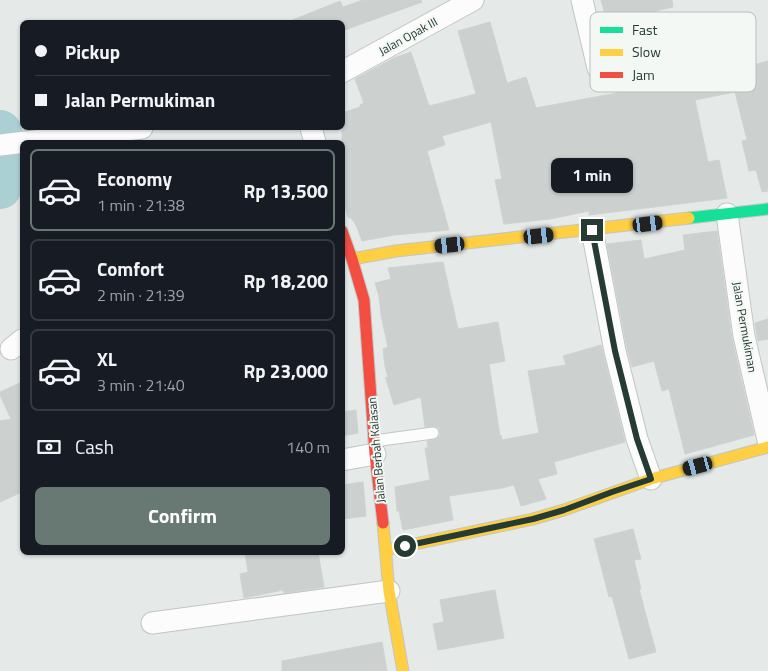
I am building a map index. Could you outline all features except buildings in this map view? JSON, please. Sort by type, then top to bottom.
[{"type":"street","name":"Jalan Opak III","points":[[345,70],[473,0]]},
{"type":"street","points":[[582,0],[590,34]]},
{"type":"street","points":[[43,140],[126,130]]},
{"type":"street","points":[[0,145],[20,142]]},
{"type":"street","points":[[352,260],[396,251],[768,209]]},
{"type":"street","name":"Jalan Permukiman","points":[[727,214],[744,336],[768,440]]},
{"type":"street","points":[[592,230],[615,351],[637,439],[651,479]]},
{"type":"street","name":"Jalan Berbah Kalasan","points":[[345,239],[364,300],[388,591],[404,671]]},
{"type":"street","points":[[345,459],[375,448]]},
{"type":"street","points":[[386,550],[533,519],[651,479],[768,448]]},
{"type":"street","points":[[152,623],[388,591]]},
{"type":"lane","points":[[375,448],[433,433]]},
{"type":"waterway","points":[[0,132],[5,149],[0,187]]},
{"type":"traffic: fast","points":[[689,218],[768,209]]},
{"type":"traffic: slow","points":[[352,259],[396,251],[689,218]]},
{"type":"traffic: slow","points":[[386,550],[533,519],[651,479],[768,447]]},
{"type":"traffic: slow","points":[[383,523],[389,591],[403,671]]},
{"type":"traffic: jam","points":[[345,239],[364,300],[375,454],[383,523]]},
{"type":"route","points":[[405,546],[533,519],[651,479],[637,439],[615,351],[592,230]]}]
